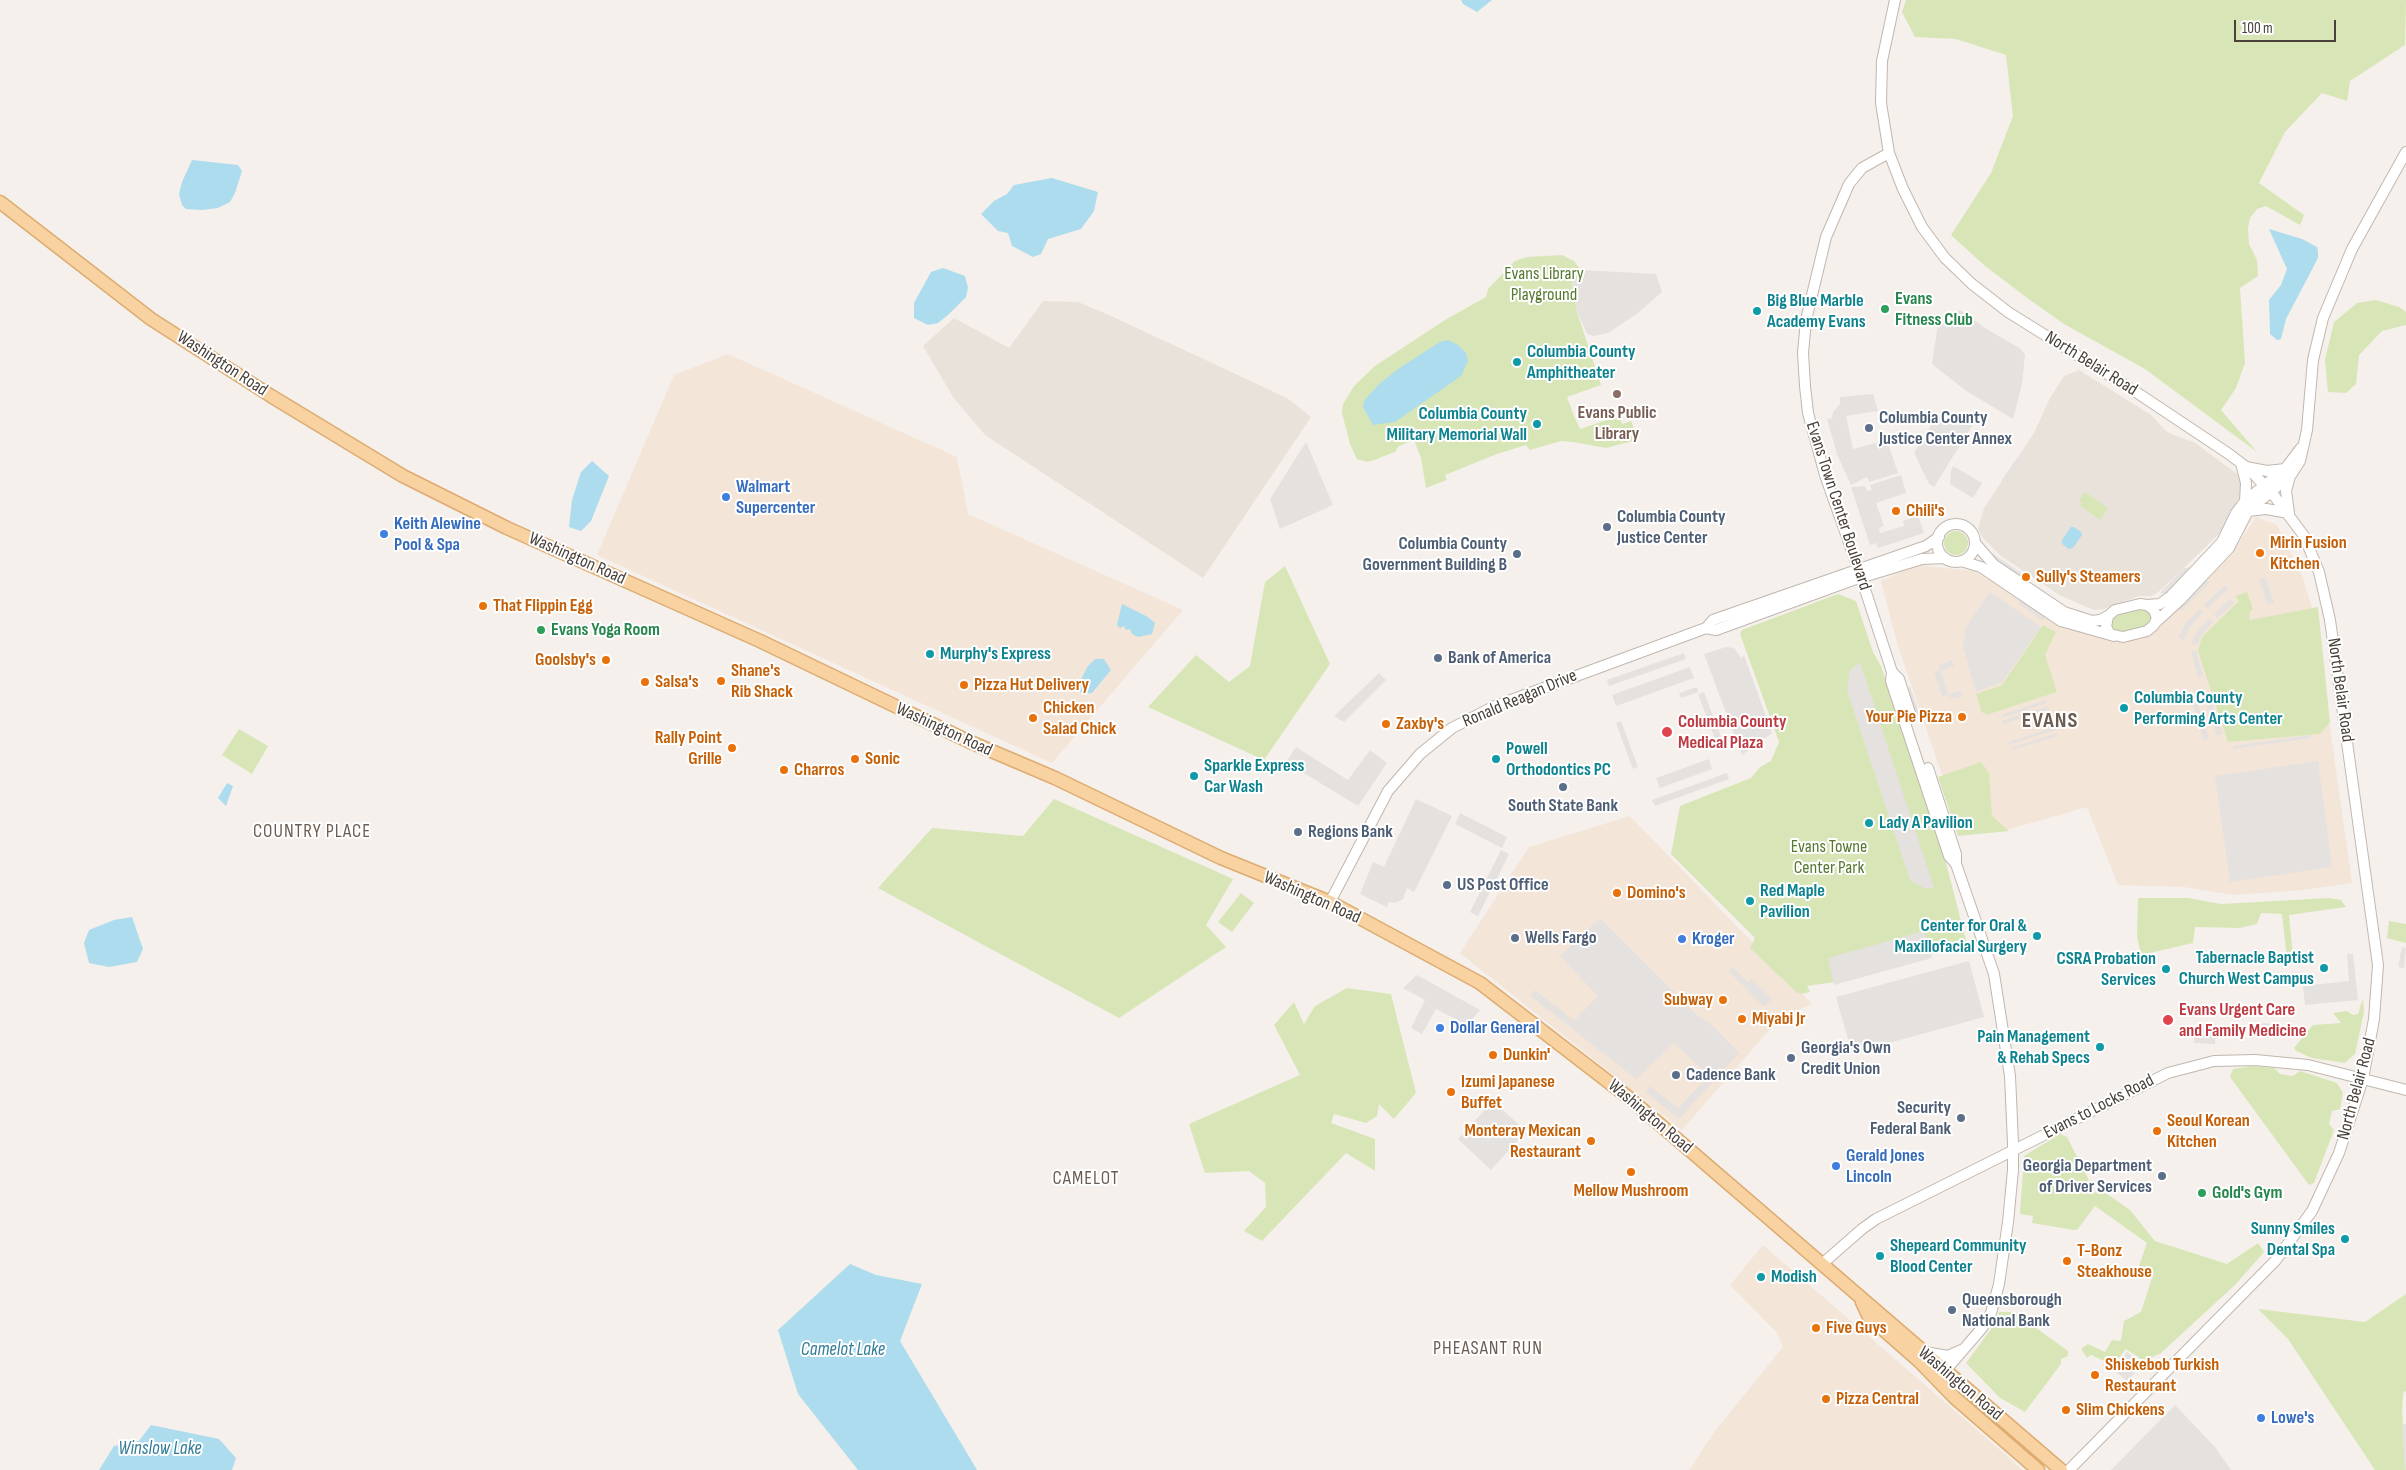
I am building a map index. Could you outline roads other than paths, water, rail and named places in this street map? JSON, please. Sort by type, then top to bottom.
[{"type":"main road","name":"Washington Road","points":[[0,202],[151,319],[403,476],[507,528],[760,641],[968,741],[1055,778],[1221,858],[1330,902],[1480,983],[1628,1097],[2061,1470]]},
{"type":"main road","name":"Washington Road","points":[[1860,1297],[1869,1317],[1919,1361],[1956,1398],[2038,1470]]},
{"type":"street","name":"North Belair Road","points":[[1896,0],[1882,61],[1881,103],[1888,153],[1922,227],[1945,258],[1972,284],[2008,312],[2136,392],[2243,465],[2289,513],[2310,549],[2326,596],[2372,912],[2378,965],[2378,985],[2371,1042],[2362,1079],[2339,1153],[2319,1199],[2276,1260],[2069,1470]]},
{"type":"street","points":[[2288,472],[2267,471],[2243,465],[2247,488],[2247,506],[2289,513],[2286,491],[2288,472],[2303,445],[2307,430],[2313,360],[2323,318],[2352,249],[2406,152]]},
{"type":"street","name":"Evans Town Center Boulevard","points":[[1888,153],[1862,168],[1849,184],[1826,237],[1806,320],[1803,353],[1808,412],[1825,475],[1860,573],[1892,672],[1899,679],[1949,856],[1956,864],[1992,968],[1998,990],[2010,1076],[2013,1151],[2008,1222],[1999,1284],[1991,1313],[1982,1328],[1945,1371]]},
{"type":"street","name":"Ronald Reagan Drive","points":[[1330,902],[1388,791],[1420,754],[1452,728],[1495,706],[1706,628],[1713,620],[1860,573],[1926,546],[1939,537],[1948,526],[1959,524],[1971,531],[1975,543],[1994,566],[2064,612],[2092,621],[2100,620],[2115,610],[2140,604],[2160,604],[2214,558],[2229,548],[2247,506],[2288,472]]},
{"type":"street","points":[[1939,537],[1938,548],[1945,558]]},
{"type":"street","points":[[1961,561],[1970,556],[1975,543]]},
{"type":"street","name":"Ronald Reagan Drive","points":[[1860,573],[1922,559],[1945,558],[1961,561],[1982,567],[2061,620],[2123,637],[2147,631],[2214,558]]},
{"type":"street","points":[[2148,605],[2154,610],[2156,622]]},
{"type":"street","points":[[2108,616],[2106,627],[2114,636]]},
{"type":"street","name":"Evans to Locks Road","points":[[1822,1264],[1876,1219],[2168,1072],[2214,1061],[2255,1060],[2285,1062],[2406,1090]]},
{"type":"street","points":[[1921,1351],[1948,1356],[1966,1347]]},
{"type":"water","points":[[1461,0],[1492,0],[1477,12],[1463,4]]},
{"type":"water","points":[[192,160],[238,165],[242,171],[230,202],[218,208],[202,210],[186,209],[182,205],[179,194]]},
{"type":"water","points":[[1052,178],[1098,192],[1094,211],[1081,229],[1048,239],[1041,254],[1033,257],[1012,246],[1008,233],[998,231],[981,214],[994,201],[1007,194],[1014,185]]},
{"type":"water","points":[[2269,229],[2302,239],[2317,247],[2318,252],[2318,258],[2286,319],[2281,339],[2277,340],[2270,334],[2269,300],[2281,285],[2287,269]]},
{"type":"water","points":[[943,268],[965,276],[968,288],[966,297],[938,323],[928,325],[914,318],[914,303],[931,272]]},
{"type":"water","points":[[1448,340],[1458,345],[1466,353],[1468,361],[1461,376],[1395,422],[1373,425],[1363,407],[1364,401],[1379,384],[1401,367],[1440,342]]},
{"type":"water","points":[[592,461],[609,476],[591,521],[581,531],[569,527],[572,500],[581,472]]},
{"type":"water","points":[[2071,527],[2081,532],[2082,535],[2073,548],[2069,549],[2062,544],[2062,540]]},
{"type":"water","points":[[1122,604],[1148,617],[1155,623],[1152,634],[1138,637],[1132,634],[1130,629],[1126,630],[1124,626],[1120,628],[1117,625]]},
{"type":"water","points":[[1095,659],[1104,659],[1111,670],[1092,693],[1082,694],[1077,687],[1088,666]]},
{"type":"water","points":[[227,783],[233,786],[226,806],[218,798]]},
{"type":"water","points":[[132,917],[143,949],[137,962],[109,967],[89,963],[84,943],[89,930],[114,920]]},
{"type":"water","name":"Camelot Lake","points":[[850,1264],[876,1275],[922,1284],[900,1341],[977,1470],[858,1470],[798,1394],[778,1330]]},
{"type":"water","name":"Winslow Lake","points":[[151,1425],[219,1439],[236,1458],[232,1470],[99,1470],[114,1446],[139,1441]]},
{"type":"place","name":"Evans Fitness Club","points":[[1885,309]]},
{"type":"place","name":"Big Blue Marble Academy Evans","points":[[1757,311]]},
{"type":"place","name":"Columbia County Amphitheater","points":[[1517,362]]},
{"type":"place","name":"Evans Public Library","points":[[1617,394]]},
{"type":"place","name":"Columbia County Military Memorial Wall","points":[[1537,424]]},
{"type":"place","name":"Columbia County Justice Center Annex","points":[[1869,428]]},
{"type":"place","name":"Walmart Supercenter","points":[[726,497]]},
{"type":"place","name":"Chili's","points":[[1896,511]]},
{"type":"place","name":"Columbia County Justice Center","points":[[1607,527]]},
{"type":"place","name":"Keith Alewine Pool & Spa","points":[[384,534]]},
{"type":"place","name":"Mirin Fusion Kitchen","points":[[2260,553]]},
{"type":"place","name":"Columbia County Government Building B","points":[[1517,554]]},
{"type":"place","name":"Sully's Steamers","points":[[2026,577]]},
{"type":"place","name":"That Flippin Egg","points":[[483,606]]},
{"type":"place","name":"Evans Yoga Room","points":[[541,630]]},
{"type":"place","name":"Murphy's Express","points":[[930,654]]},
{"type":"place","name":"Bank of America","points":[[1438,658]]},
{"type":"place","name":"Goolsby's","points":[[606,660]]},
{"type":"place","name":"Shane's Rib Shack","points":[[721,681]]},
{"type":"place","name":"Salsa's","points":[[645,682]]},
{"type":"place","name":"Pizza Hut Delivery","points":[[964,685]]},
{"type":"place","name":"Columbia County Performing Arts Center","points":[[2124,708]]},
{"type":"place","name":"Your Pie Pizza","points":[[1962,717]]},
{"type":"place","name":"Chicken Salad Chick","points":[[1033,718]]},
{"type":"place","name":"Zaxby's","points":[[1386,724]]},
{"type":"place","name":"Columbia County Medical Plaza","points":[[1667,732]]},
{"type":"place","name":"Rally Point Grille","points":[[732,748]]},
{"type":"place","name":"Sonic","points":[[855,759]]},
{"type":"place","name":"Powell Orthodontics PC","points":[[1496,759]]},
{"type":"place","name":"Charros","points":[[784,770]]},
{"type":"place","name":"Sparkle Express Car Wash","points":[[1194,776]]},
{"type":"place","name":"South State Bank","points":[[1563,787]]},
{"type":"place","name":"Lady A Pavilion","points":[[1869,823]]},
{"type":"place","name":"Regions Bank","points":[[1298,832]]},
{"type":"place","name":"US Post Office","points":[[1447,885]]},
{"type":"place","name":"Domino's","points":[[1617,893]]},
{"type":"place","name":"Red Maple Pavilion","points":[[1750,901]]},
{"type":"place","name":"Center for Oral & Maxillofacial Surgery","points":[[2037,936]]},
{"type":"place","name":"Wells Fargo","points":[[1515,938]]},
{"type":"place","name":"Kroger","points":[[1682,939]]},
{"type":"place","name":"Tabernacle Baptist Church West Campus","points":[[2324,968]]},
{"type":"place","name":"CSRA Probation Services","points":[[2166,969]]},
{"type":"place","name":"Subway","points":[[1723,1000]]},
{"type":"place","name":"Miyabi Jr","points":[[1742,1019]]},
{"type":"place","name":"Evans Urgent Care and Family Medicine","points":[[2168,1020]]},
{"type":"place","name":"Dollar General","points":[[1440,1028]]},
{"type":"place","name":"Pain Management & Rehab Specs","points":[[2100,1047]]},
{"type":"place","name":"Dunkin'","points":[[1493,1055]]},
{"type":"place","name":"Georgia's Own Credit Union","points":[[1791,1058]]},
{"type":"place","name":"Cadence Bank","points":[[1676,1075]]},
{"type":"place","name":"Izumi Japanese Buffet","points":[[1451,1092]]},
{"type":"place","name":"Security Federal Bank","points":[[1961,1118]]},
{"type":"place","name":"Seoul Korean Kitchen","points":[[2157,1131]]},
{"type":"place","name":"Monteray Mexican Restaurant","points":[[1591,1141]]},
{"type":"place","name":"Gerald Jones Lincoln","points":[[1836,1166]]},
{"type":"place","name":"Mellow Mushroom","points":[[1631,1172]]},
{"type":"place","name":"Georgia Department of Driver Services","points":[[2162,1176]]},
{"type":"place","name":"Gold's Gym","points":[[2202,1193]]},
{"type":"place","name":"Sunny Smiles Dental Spa","points":[[2345,1239]]},
{"type":"place","name":"Shepeard Community Blood Center","points":[[1880,1256]]},
{"type":"place","name":"T-Bonz Steakhouse","points":[[2067,1261]]},
{"type":"place","name":"Modish","points":[[1761,1277]]},
{"type":"place","name":"Queensborough National Bank","points":[[1952,1310]]},
{"type":"place","name":"Five Guys","points":[[1816,1328]]},
{"type":"place","name":"Shiskebob Turkish Restaurant","points":[[2095,1375]]},
{"type":"place","name":"Pizza Central","points":[[1826,1399]]},
{"type":"place","name":"Slim Chickens","points":[[2066,1410]]},
{"type":"place","name":"Lowe's","points":[[2261,1418]]},
{"type":"district","name":"EVANS","points":[[2050,721]]},
{"type":"district","name":"COUNTRY PLACE","points":[[312,832]]},
{"type":"district","name":"CAMELOT","points":[[1086,1179]]},
{"type":"district","name":"PHEASANT RUN","points":[[1488,1349]]},
{"type":"park label","name":"Evans Library Playground","points":[[1544,284]]},
{"type":"park label","name":"Evans Towne Center Park","points":[[1829,858]]}]
